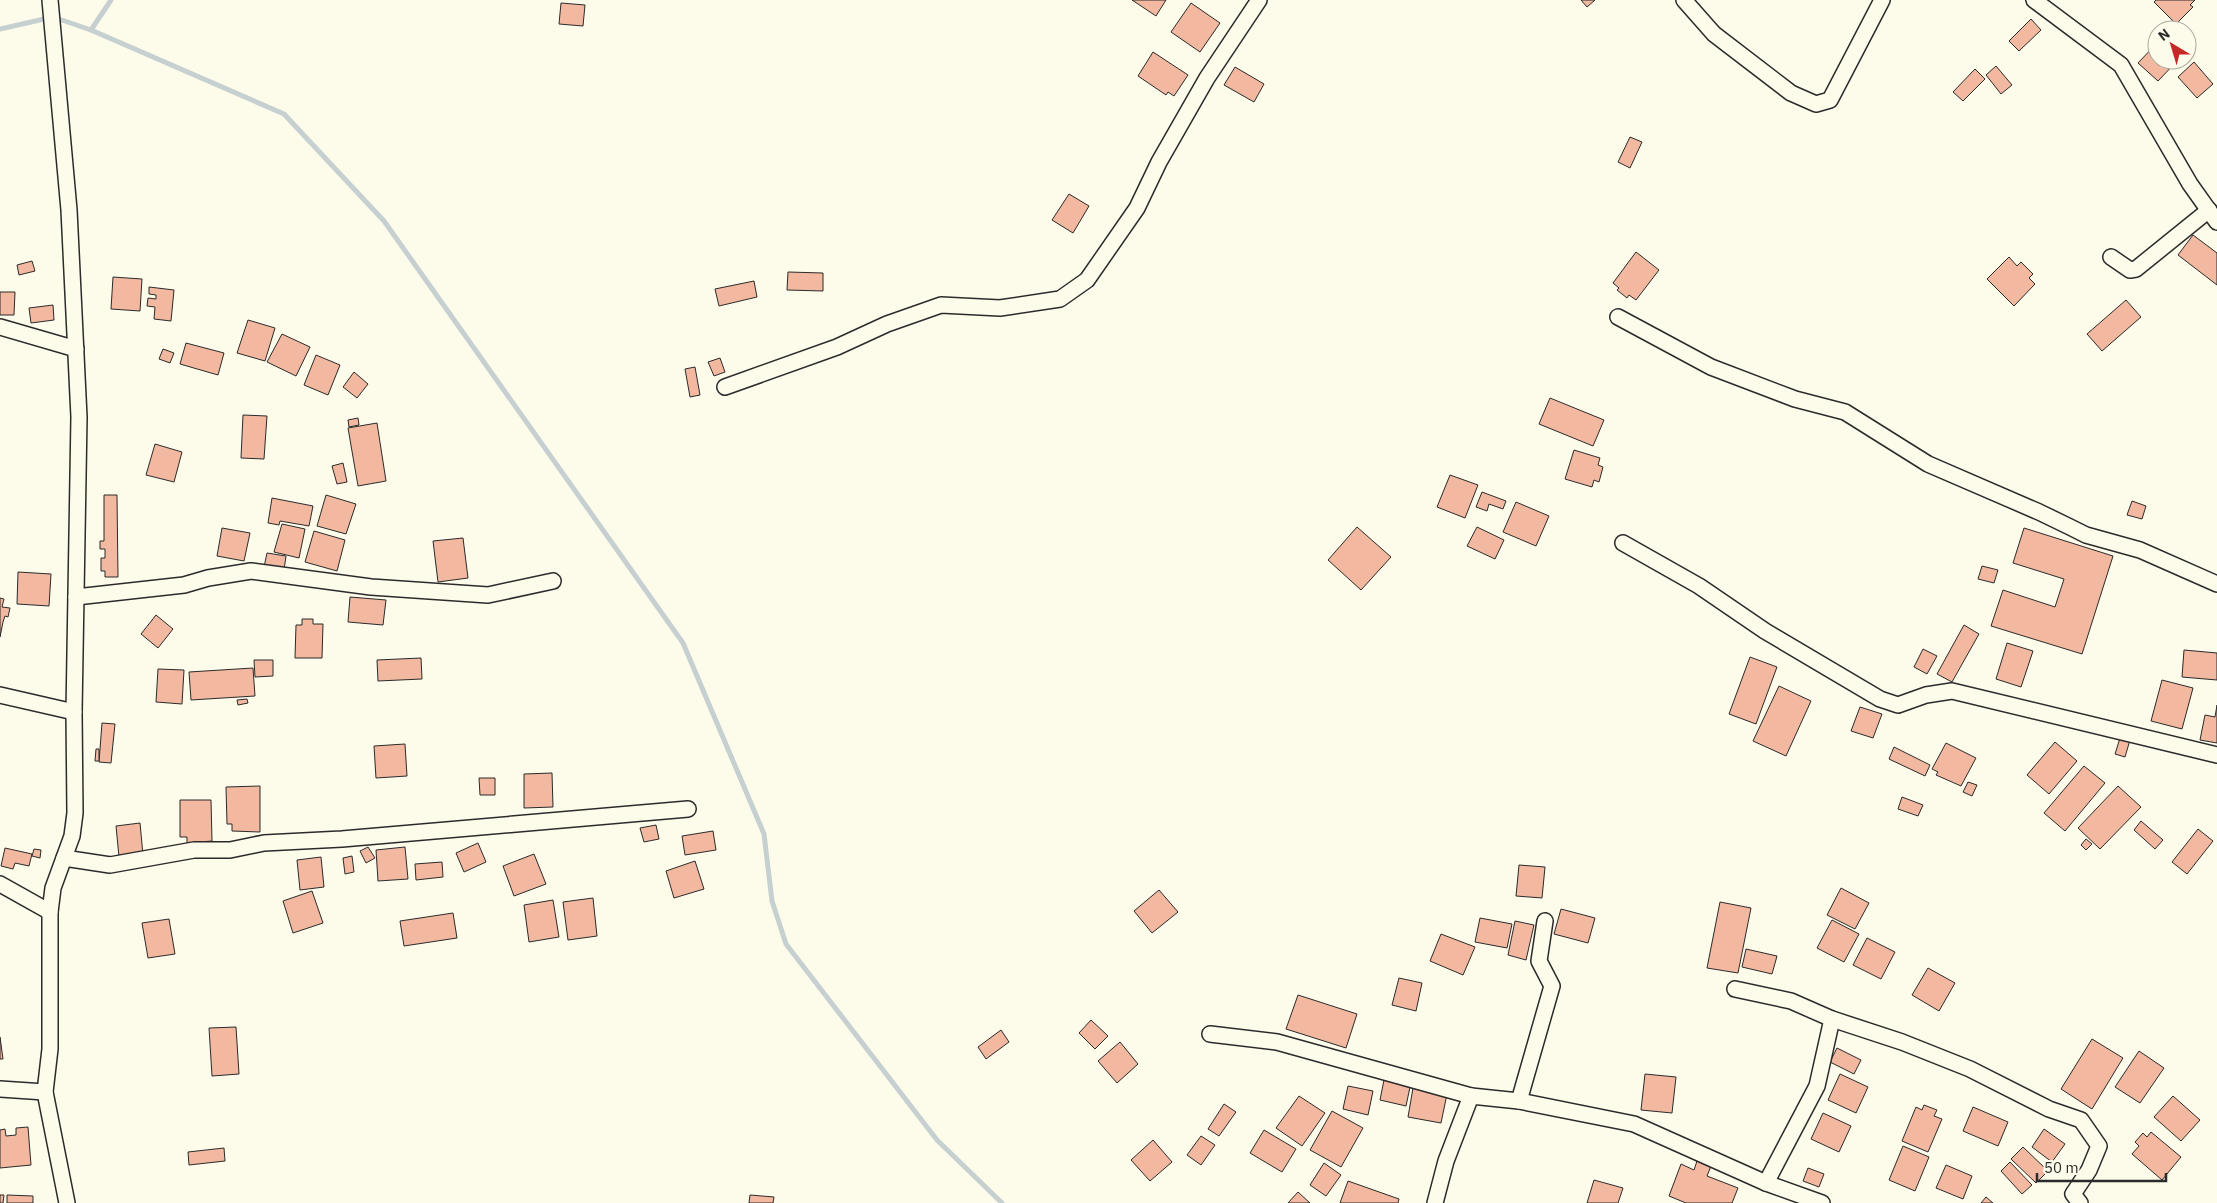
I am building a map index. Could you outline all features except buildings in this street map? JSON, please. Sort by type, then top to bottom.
[{"type":"street","points":[[50,0],[69,210],[79,417],[74,712],[75,813],[72,836],[53,888],[50,912],[50,1049],[45,1092],[68,1203]]},
{"type":"street","points":[[725,387],[837,347],[887,324],[941,306],[1000,308],[1060,299],[1087,280],[1137,208],[1159,162],[1207,78],[1259,0]]},
{"type":"street","points":[[1684,0],[1714,34],[1792,93],[1816,104],[1830,100],[1882,0]]},
{"type":"street","points":[[2034,0],[2121,65],[2190,184],[2213,216],[2136,269],[2130,270],[2111,256]]},
{"type":"street","points":[[1618,317],[1711,367],[1795,399],[1845,412],[1928,464],[2086,534],[2140,550],[2217,584]]},
{"type":"street","points":[[0,327],[76,349]]},
{"type":"street","points":[[1623,543],[1699,586],[1765,631],[1880,699],[1898,705],[1926,695],[1952,691],[2217,755]]},
{"type":"street","points":[[76,597],[184,585],[208,578],[251,571],[371,587],[488,595],[553,580]]},
{"type":"street","points":[[0,694],[74,712]]},
{"type":"street","points":[[64,858],[110,866],[194,850],[230,850],[264,843],[342,839],[688,809]]},
{"type":"street","points":[[0,884],[50,912]]},
{"type":"street","points":[[1519,1101],[1552,986],[1539,961],[1545,921]]},
{"type":"street","points":[[1735,989],[1791,1001],[1832,1019],[1902,1042],[1953,1062],[2049,1109],[2081,1120],[2099,1146],[2089,1170],[2073,1194],[2080,1203]]},
{"type":"street","points":[[1766,1183],[1818,1086],[1832,1019]]},
{"type":"street","points":[[1210,1034],[1277,1042],[1471,1096],[1519,1101],[1634,1124],[1766,1183],[1822,1203]]},
{"type":"street","points":[[0,1089],[45,1092]]},
{"type":"street","points":[[1435,1203],[1446,1162],[1471,1096]]},
{"type":"waterway","points":[[91,30],[111,0]]},
{"type":"waterway","points":[[0,29],[53,17],[91,30],[284,114],[384,221],[683,643],[764,834],[772,901],[786,944],[937,1140],[1002,1203]]}]
